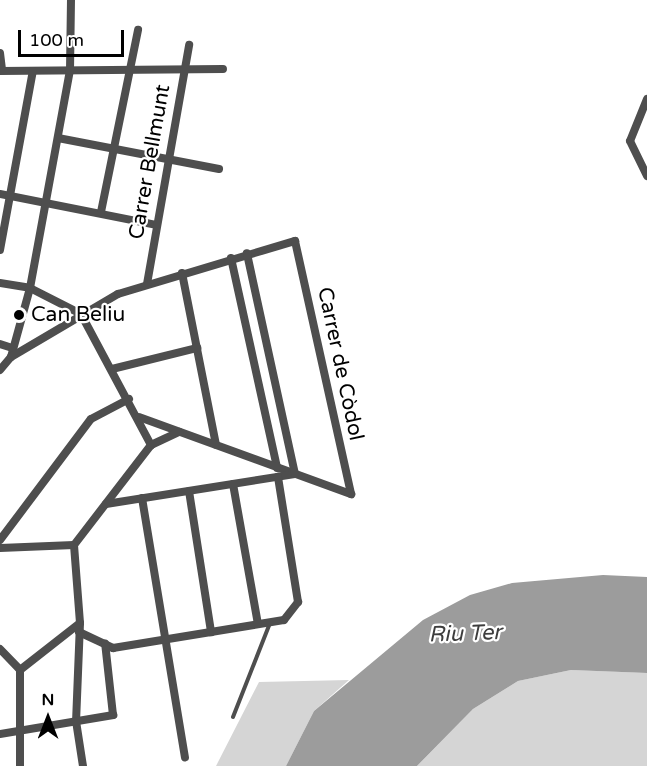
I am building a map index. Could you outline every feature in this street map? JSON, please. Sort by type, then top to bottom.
[{"type":"street","points":[[11,357],[30,288],[70,71],[71,0]]},
{"type":"street","points":[[101,212],[138,30]]},
{"type":"street","name":"Carrer Bellmunt","points":[[147,284],[167,159],[189,45]]},
{"type":"street","points":[[0,53],[1,70],[223,69]]},
{"type":"street","points":[[0,250],[4,195],[33,70]]},
{"type":"street","points":[[647,99],[630,141],[647,176]]},
{"type":"street","points":[[58,138],[219,169]]},
{"type":"street","points":[[4,195],[101,212],[156,225]]},
{"type":"street","name":"Carrer de Còdol","points":[[247,253],[295,241],[351,495],[295,474]]},
{"type":"street","points":[[0,370],[11,357],[81,314],[147,284],[247,253],[295,474],[278,472],[216,445],[139,417]]},
{"type":"street","points":[[79,632],[113,648],[284,620],[298,602],[278,472],[231,258]]},
{"type":"street","points":[[183,273],[216,445]]},
{"type":"street","points":[[0,283],[30,288],[81,314],[139,417],[151,445]]},
{"type":"street","points":[[0,344],[12,348]]},
{"type":"street","points":[[112,369],[197,348]]},
{"type":"street","points":[[0,540],[91,419],[129,399]]},
{"type":"street","points":[[83,766],[76,721],[80,623],[74,545],[151,445],[179,432]]},
{"type":"street","points":[[106,504],[233,484],[278,472]]},
{"type":"street","points":[[233,484],[258,624]]},
{"type":"street","points":[[189,491],[212,632]]},
{"type":"street","points":[[142,498],[185,758]]},
{"type":"street","points":[[0,549],[74,545]]},
{"type":"street","points":[[20,670],[80,623]]},
{"type":"street","points":[[0,734],[113,715],[105,643]]},
{"type":"street","points":[[0,649],[20,670],[24,730],[20,766]]},
{"type":"lane","points":[[233,717],[271,622]]},
{"type":"shaded area","points":[[571,670],[647,673],[647,766],[417,766],[473,709],[518,681]]},
{"type":"shaded area","points":[[349,680],[314,711],[286,766],[216,766],[259,682]]},
{"type":"water","name":"Riu Ter","points":[[603,575],[647,577],[647,673],[571,670],[518,681],[473,709],[417,766],[286,766],[314,711],[423,620],[470,595],[512,583]]},
{"type":"place","name":"Can Beliu","points":[[19,315]]}]
